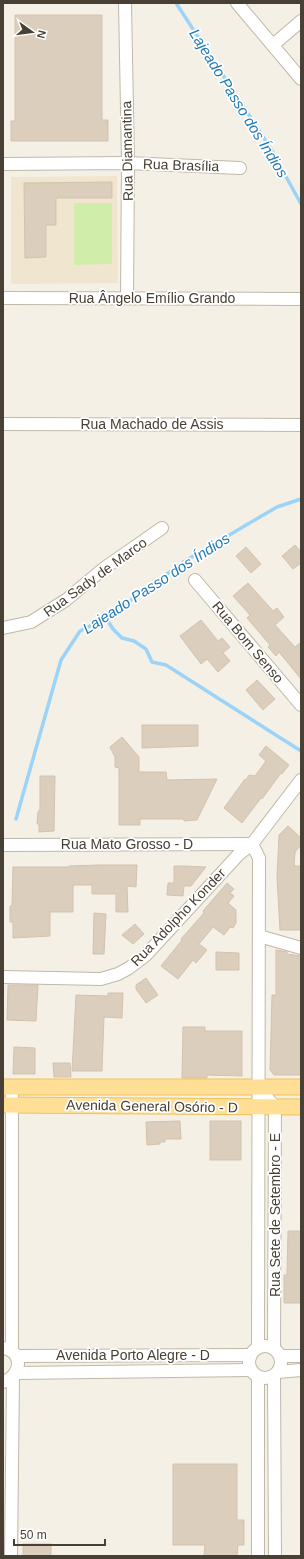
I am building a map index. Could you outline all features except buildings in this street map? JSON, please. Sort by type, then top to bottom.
[{"type":"main road","name":"Avenida General Osório - D","points":[[7,1087],[301,1087]]},
{"type":"main road","name":"Avenida General Osório - D","points":[[7,1105],[301,1107]]},
{"type":"street","name":"Rua Diamantina","points":[[125,3],[128,163],[127,298]]},
{"type":"street","points":[[237,3],[301,78]]},
{"type":"street","points":[[273,45],[301,21]]},
{"type":"street","name":"Rua Brasília","points":[[3,164],[128,163],[240,168]]},
{"type":"street","name":"Rua Ângelo Emílio Grando","points":[[3,298],[301,299]]},
{"type":"street","name":"Rua Machado de Assis","points":[[3,424],[301,425]]},
{"type":"street","name":"Rua Sady de Marco","points":[[3,628],[31,622],[66,600],[103,569],[162,528]]},
{"type":"street","name":"Rua Bom Senso","points":[[195,580],[301,705]]},
{"type":"street","name":"Rua Adolpho Konder","points":[[3,977],[101,979],[118,974],[129,968],[146,954],[239,854],[252,844],[301,780]]},
{"type":"street","name":"Rua Mato Grosso - D","points":[[3,845],[252,844]]},
{"type":"street","name":"Rua Sete de Setembro - E","points":[[252,844],[259,858],[258,1107],[254,1351]]},
{"type":"street","points":[[259,936],[301,948]]},
{"type":"street","points":[[7,1087],[10,1352],[18,1367],[11,1378],[11,1556]]},
{"type":"street","points":[[258,1087],[275,1107]]},
{"type":"street","name":"Rua Sete de Setembro - E","points":[[275,1107],[277,1353]]},
{"type":"street","points":[[258,1556],[254,1374],[249,1365],[254,1351],[263,1346],[277,1353],[301,1356]]},
{"type":"street","name":"Avenida Porto Alegre - D","points":[[10,1352],[254,1351]]},
{"type":"street","points":[[275,1556],[276,1374],[281,1364],[277,1353]]},
{"type":"street","points":[[254,1374],[266,1379],[276,1374],[301,1370]]},
{"type":"street","name":"Avenida Porto Alegre - D","points":[[11,1378],[254,1374]]},
{"type":"shaded area","points":[[117,176],[118,283],[11,284],[11,177]]},
{"type":"green space","points":[[74,203],[112,203],[112,264],[74,265]]},
{"type":"waterway","name":"Lajeado Passo dos Índios","points":[[176,3],[271,149],[301,204]]},
{"type":"waterway","name":"Lajeado Passo dos Índios","points":[[16,819],[61,660],[80,631],[106,618],[185,561],[277,507],[301,499]]},
{"type":"waterway","points":[[106,618],[113,629],[122,638],[134,641],[146,649],[152,662],[166,665],[301,751]]}]
